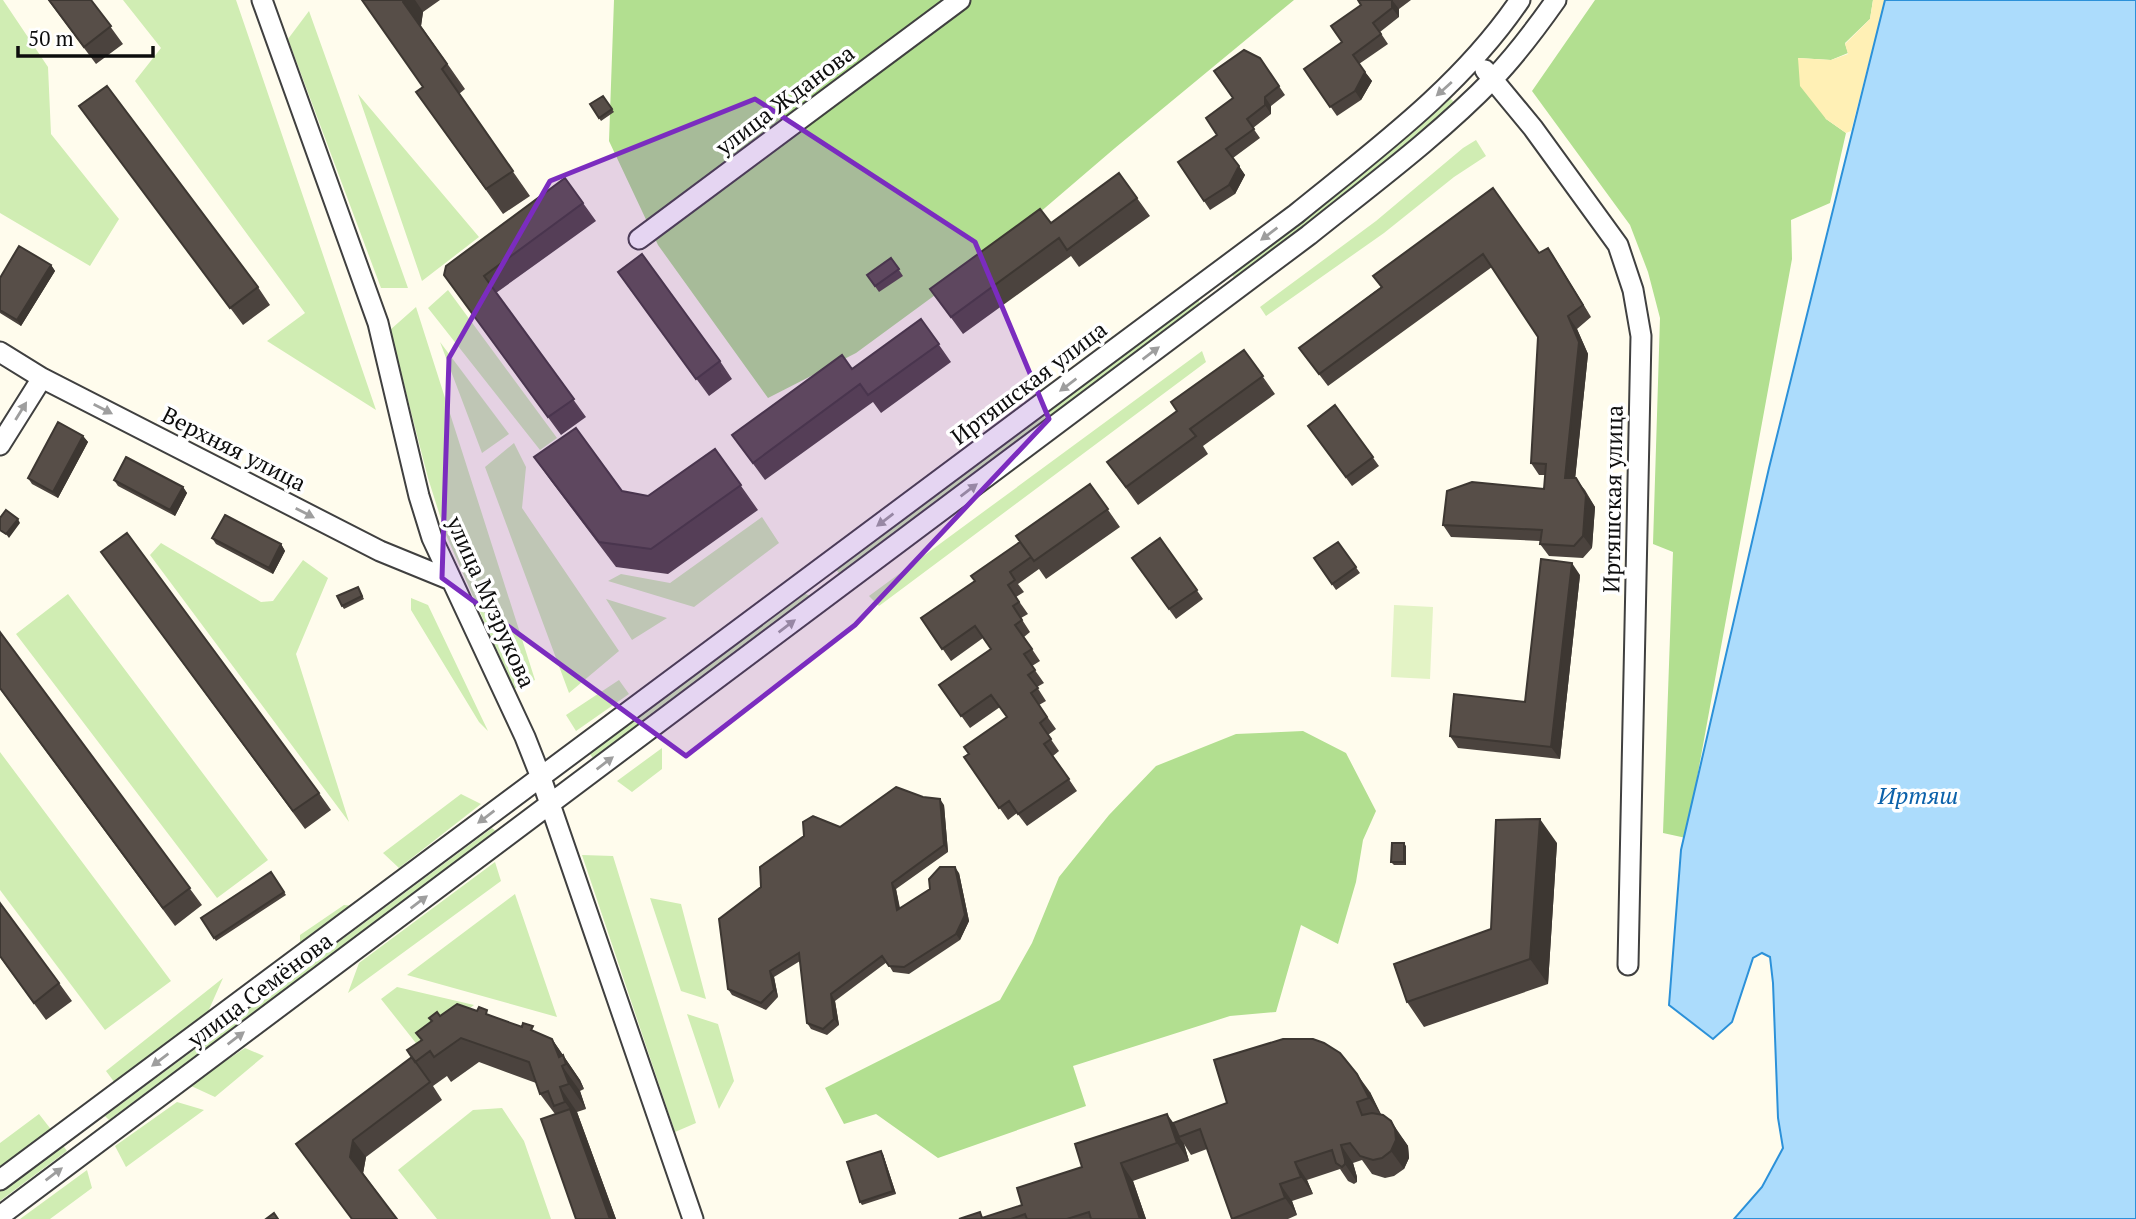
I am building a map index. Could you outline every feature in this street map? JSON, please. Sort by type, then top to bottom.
[{"type":"street","name":"улица Музрукова","points":[[262,0],[378,323],[419,496],[432,538],[525,737],[540,775],[693,1219]]},
{"type":"street","name":"улица Жданова","points":[[639,239],[960,0]]},
{"type":"street","name":"Иртяшская улица","points":[[540,775],[1215,275],[1381,145],[1474,60],[1521,0]]},
{"type":"street","points":[[550,803],[1309,235],[1466,105],[1494,78],[1556,0]]},
{"type":"street","name":"Иртяшская улица","points":[[1474,60],[1494,78],[1533,128],[1618,245],[1633,290],[1641,336],[1628,965]]},
{"type":"street","points":[[1215,275],[1231,294]]},
{"type":"street","name":"Верхняя улица","points":[[0,352],[42,378],[380,551],[451,580]]},
{"type":"street","points":[[0,445],[42,378]]},
{"type":"street","points":[[815,572],[831,593]]},
{"type":"street","name":"улица Семёнова","points":[[0,1180],[540,775]]},
{"type":"street","name":"улица Семёнова","points":[[0,1216],[550,803]]},
{"type":"street","points":[[69,1128],[83,1152]]},
{"type":"highlighted area","points":[[755,99],[975,242],[1049,419],[855,625],[686,756],[442,578],[449,358],[550,181]]},
{"type":"green space","points":[[0,0],[3,0],[48,67],[51,134],[119,219],[90,266],[0,213]]},
{"type":"green space","points":[[123,0],[236,0],[376,410],[267,341],[305,313],[135,81],[161,48]]},
{"type":"green space","points":[[614,0],[1294,0],[991,254],[856,353],[768,398],[658,245],[609,141]]},
{"type":"green space","points":[[1595,0],[1873,0],[1870,19],[1845,43],[1848,53],[1831,60],[1798,58],[1826,119],[1846,133],[1830,203],[1791,220],[1792,259],[1686,838],[1663,833],[1673,552],[1653,544],[1660,318],[1648,272],[1630,225],[1532,91]]},
{"type":"green space","points":[[309,11],[408,288],[381,288],[288,39]]},
{"type":"green space","points":[[358,94],[479,237],[422,281]]},
{"type":"green space","points":[[1449,97],[1454,102],[1374,176],[1237,281],[1232,275],[1365,172]]},
{"type":"green space","points":[[1476,140],[1486,156],[1454,177],[1384,233],[1266,316],[1260,307],[1376,221]]},
{"type":"green space","points":[[448,290],[557,438],[540,450],[428,308]]},
{"type":"green space","points":[[1198,299],[1201,306],[841,575],[835,569]]},
{"type":"green space","points":[[416,307],[535,680],[514,689],[446,535],[428,478],[390,330]]},
{"type":"green space","points":[[440,342],[509,434],[482,453]]},
{"type":"green space","points":[[1202,351],[1206,362],[879,606],[869,596]]},
{"type":"green space","points":[[514,443],[526,467],[522,508],[619,651],[569,693],[485,467]]},
{"type":"green space","points":[[762,517],[779,543],[694,607],[608,581],[621,574],[670,583]]},
{"type":"green space","points":[[161,543],[261,602],[273,601],[303,560],[328,578],[296,654],[349,822],[150,555]]},
{"type":"green space","points":[[803,593],[811,596],[593,758],[589,753]]},
{"type":"green space","points":[[68,594],[268,860],[217,898],[16,634]]},
{"type":"green space","points":[[411,598],[428,605],[488,731],[479,722],[411,610]]},
{"type":"green space","points":[[606,599],[667,618],[632,640]]},
{"type":"green space","points":[[1394,605],[1433,607],[1430,679],[1391,677]]},
{"type":"green space","points":[[619,680],[629,694],[576,731],[566,715]]},
{"type":"green space","points":[[1303,731],[1346,753],[1376,811],[1363,840],[1356,882],[1338,944],[1301,925],[1276,1012],[1230,1016],[1073,1066],[1086,1106],[938,1158],[876,1114],[844,1124],[825,1088],[1000,1000],[1032,943],[1059,877],[1109,815],[1156,766],[1236,734]]},
{"type":"green space","points":[[662,748],[662,769],[632,792],[617,781]]},
{"type":"green space","points":[[0,752],[171,981],[105,1030],[0,890]]},
{"type":"green space","points":[[461,794],[481,804],[399,868],[383,853]]},
{"type":"green space","points":[[492,828],[498,833],[109,1120],[105,1116]]},
{"type":"green space","points":[[582,855],[613,856],[696,1123],[675,1132]]},
{"type":"green space","points":[[495,862],[501,881],[348,993],[359,963]]},
{"type":"green space","points":[[515,894],[557,1017],[407,975]]},
{"type":"green space","points":[[650,898],[681,904],[706,999],[681,991]]},
{"type":"green space","points":[[344,905],[354,906],[300,945],[300,935]]},
{"type":"green space","points":[[223,978],[207,1014],[115,1083],[106,1071]]},
{"type":"green space","points":[[397,987],[474,1005],[419,1047],[381,999]]},
{"type":"green space","points":[[687,1014],[718,1024],[734,1081],[719,1109]]},
{"type":"green space","points":[[245,1048],[264,1056],[215,1097],[189,1085]]},
{"type":"green space","points":[[177,1102],[204,1110],[126,1167],[115,1146]]},
{"type":"green space","points":[[502,1108],[524,1141],[551,1219],[437,1219],[398,1170],[473,1110]]},
{"type":"green space","points":[[39,1114],[53,1132],[0,1171],[0,1143]]},
{"type":"green space","points":[[62,1144],[67,1151],[0,1201],[0,1190]]},
{"type":"green space","points":[[87,1170],[92,1188],[50,1219],[20,1219]]},
{"type":"sand","points":[[1873,0],[1885,0],[1851,131],[1846,133],[1826,119],[1800,86],[1798,58],[1831,60],[1848,54],[1845,44],[1870,19]]},
{"type":"water","name":"Иртяш","points":[[1885,0],[2136,0],[2136,1219],[1734,1219],[1762,1187],[1783,1148],[1778,1118],[1770,957],[1762,953],[1753,958],[1732,1022],[1713,1039],[1669,1005],[1681,850],[1769,468]]},
{"type":"building","points":[[49,0],[91,0],[111,26],[84,47]]},
{"type":"building","points":[[362,0],[404,0],[447,64],[442,69],[513,171],[486,189],[416,92],[423,87]]},
{"type":"building","points":[[1358,0],[1392,0],[1392,8],[1373,23],[1381,34],[1353,55],[1365,72],[1355,91],[1330,107],[1304,69],[1342,42],[1331,26],[1361,5]]},
{"type":"building","points":[[1244,50],[1260,58],[1279,86],[1265,97],[1265,105],[1247,119],[1254,129],[1226,149],[1239,166],[1229,185],[1204,201],[1178,162],[1217,135],[1206,118],[1233,98],[1214,71]]},
{"type":"building","points":[[107,86],[258,287],[230,308],[79,106]]},
{"type":"building","points":[[603,96],[612,109],[599,118],[590,104]]},
{"type":"building","points":[[1119,173],[1137,198],[1067,250],[1059,238],[951,317],[930,289],[1040,209],[1051,223]]},
{"type":"building","points":[[565,178],[583,203],[484,276],[574,399],[548,417],[444,275],[446,266]]},
{"type":"building","points":[[1493,188],[1539,253],[1548,248],[1583,305],[1568,316],[1579,342],[1565,478],[1576,478],[1586,495],[1583,536],[1574,546],[1540,544],[1542,530],[1443,525],[1447,491],[1472,482],[1544,489],[1546,464],[1531,463],[1538,337],[1483,254],[1319,374],[1299,348],[1382,287],[1373,276]]},
{"type":"building","points":[[19,246],[51,265],[17,320],[0,310],[0,278]]},
{"type":"building","points":[[642,254],[720,361],[696,379],[618,272]]},
{"type":"building","points":[[891,258],[899,269],[875,286],[867,275]]},
{"type":"building","points":[[921,319],[939,344],[868,395],[860,384],[753,463],[732,435],[842,355],[852,369]]},
{"type":"building","points":[[1244,350],[1263,376],[1190,429],[1196,436],[1126,487],[1107,462],[1177,411],[1171,402]]},
{"type":"building","points":[[1335,405],[1373,457],[1346,477],[1308,426]]},
{"type":"building","points":[[58,422],[83,436],[53,492],[28,478]]},
{"type":"building","points":[[576,428],[622,491],[648,496],[715,449],[741,485],[651,549],[599,542],[534,457]]},
{"type":"building","points":[[126,457],[183,487],[170,510],[114,480]]},
{"type":"building","points":[[1090,484],[1108,509],[1034,561],[1016,536]]},
{"type":"building","points":[[6,510],[18,519],[6,534],[0,530],[0,518]]},
{"type":"building","points":[[225,515],[281,544],[269,568],[212,538]]},
{"type":"building","points":[[127,533],[319,793],[293,811],[101,552]]},
{"type":"building","points":[[1160,538],[1197,590],[1169,609],[1132,558]]},
{"type":"building","points":[[1020,542],[1031,557],[1010,572],[1015,580],[1008,585],[1019,602],[1013,606],[1022,620],[1015,625],[1032,649],[1024,654],[1035,670],[1028,675],[1038,688],[1031,693],[1047,717],[1040,723],[1051,739],[1044,744],[1069,779],[1018,814],[1009,801],[999,808],[964,757],[969,754],[964,747],[1007,717],[991,695],[961,716],[939,685],[991,649],[975,626],[942,649],[921,618],[975,581],[971,576]]},
{"type":"building","points":[[1338,542],[1356,567],[1332,584],[1314,558]]},
{"type":"building","points":[[1541,559],[1572,563],[1551,747],[1450,736],[1454,694],[1525,702]]},
{"type":"building","points":[[358,587],[362,596],[342,606],[337,596]]},
{"type":"building","points":[[0,632],[190,888],[163,908],[0,688]]},
{"type":"building","points":[[896,787],[923,797],[940,799],[944,845],[892,883],[897,910],[930,889],[929,879],[940,867],[955,867],[965,915],[956,934],[904,967],[889,966],[882,956],[831,994],[834,1019],[823,1029],[807,1023],[799,953],[770,971],[774,990],[761,1003],[728,989],[719,919],[761,887],[760,867],[804,836],[803,822],[813,816],[840,827]]},
{"type":"building","points":[[1540,819],[1530,959],[1407,1002],[1394,964],[1491,929],[1496,820]]},
{"type":"building","points":[[1392,843],[1404,843],[1404,862],[1391,862]]},
{"type":"building","points":[[271,872],[284,892],[214,938],[201,918]]},
{"type":"building","points":[[0,903],[59,983],[34,1003],[0,956]]},
{"type":"building","points":[[457,1004],[477,1011],[479,1007],[487,1010],[486,1014],[522,1027],[523,1023],[533,1026],[531,1030],[552,1039],[559,1057],[563,1055],[566,1064],[562,1066],[569,1084],[560,1087],[565,1102],[554,1106],[548,1091],[540,1094],[529,1062],[461,1038],[434,1057],[430,1051],[415,1062],[407,1050],[422,1040],[416,1033],[432,1021],[429,1018],[437,1012],[440,1016]]},
{"type":"building","points":[[1283,1039],[1313,1039],[1340,1053],[1357,1074],[1369,1098],[1357,1102],[1362,1115],[1383,1115],[1391,1121],[1396,1140],[1391,1151],[1382,1158],[1373,1160],[1360,1156],[1350,1143],[1341,1145],[1345,1160],[1342,1167],[1336,1163],[1332,1150],[1295,1162],[1301,1177],[1280,1184],[1285,1198],[1232,1219],[1200,1129],[1179,1137],[1173,1123],[1227,1103],[1214,1060]]},
{"type":"building","points":[[412,1057],[430,1082],[353,1140],[350,1157],[397,1219],[352,1219],[296,1144]]},
{"type":"building","points":[[570,1109],[610,1219],[576,1219],[541,1119]]},
{"type":"building","points":[[1167,1114],[1177,1143],[1121,1163],[1140,1219],[1091,1219],[1089,1212],[1067,1219],[1027,1219],[1025,1214],[1011,1219],[959,1219],[980,1212],[982,1218],[1022,1205],[1017,1188],[1082,1167],[1075,1144]]},
{"type":"building","points":[[881,1151],[893,1191],[860,1202],[847,1162]]},
{"type":"building","points":[[274,1213],[278,1219],[266,1219]]}]
